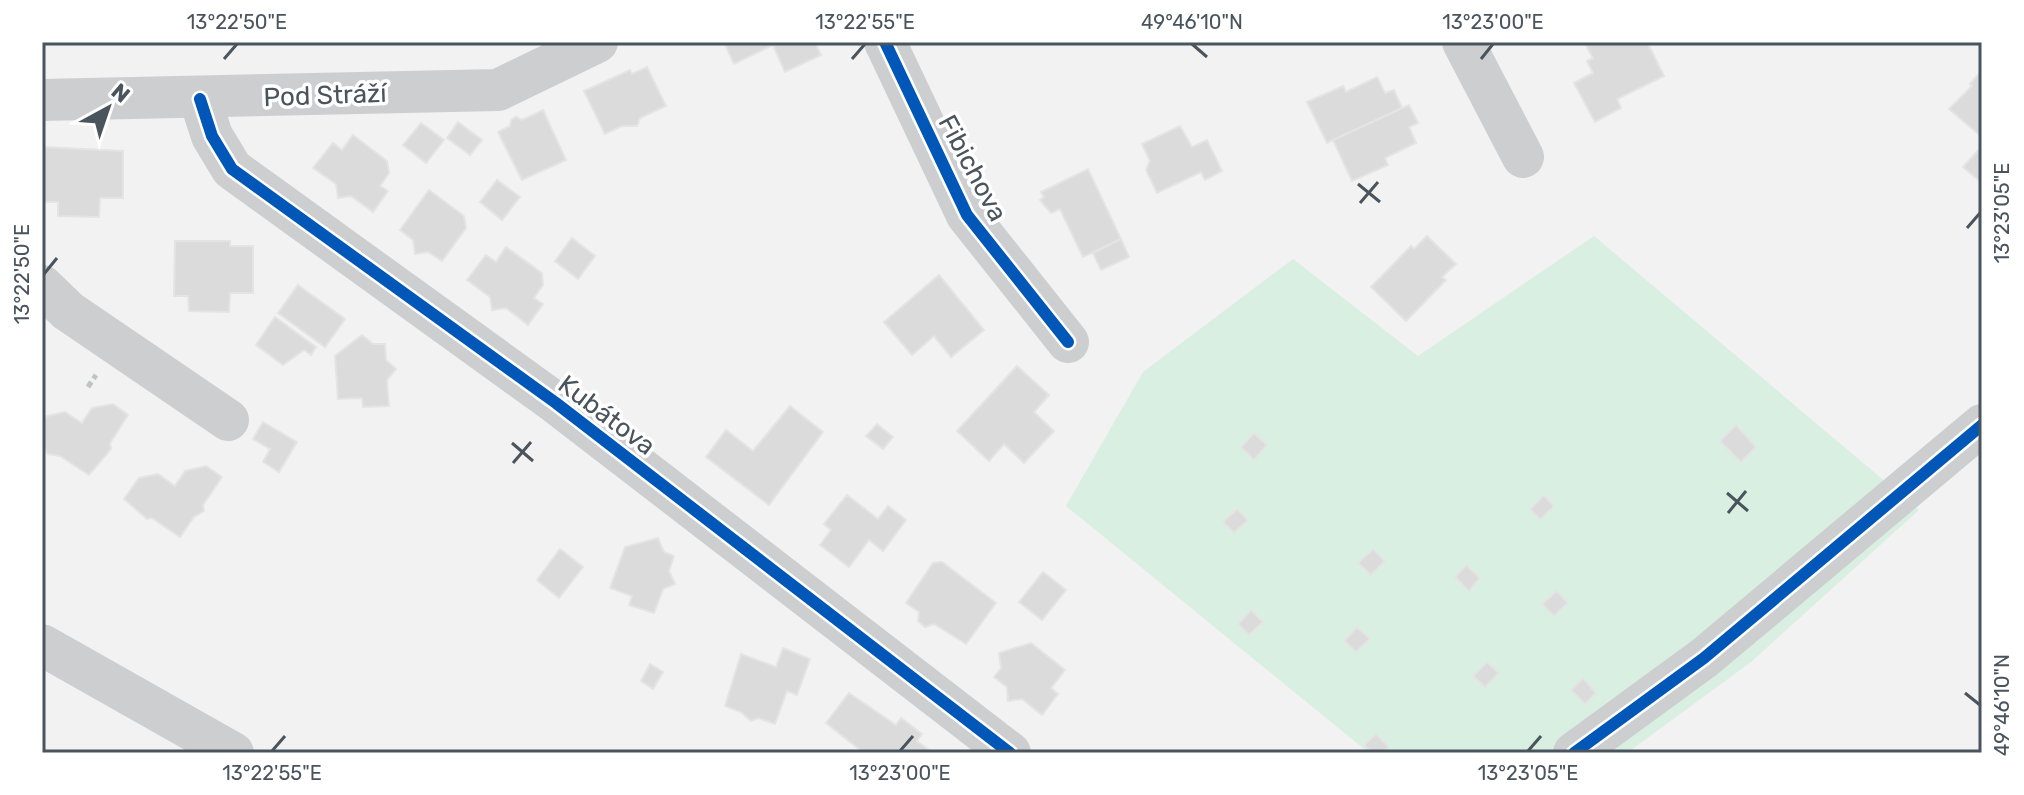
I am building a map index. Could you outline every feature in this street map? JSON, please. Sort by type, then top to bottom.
[{"type":"street","name":"Pod Stráží","points":[[42,100],[200,99],[498,90],[597,42]]},
{"type":"street","name":"Fibichova","points":[[885,42],[967,215],[1068,342]]},
{"type":"street","points":[[1463,42],[1523,157]]},
{"type":"street","name":"Kubátova","points":[[200,99],[212,136],[232,169],[556,403],[1010,753]]},
{"type":"street","points":[[42,286],[68,311],[228,420]]},
{"type":"street","points":[[1574,753],[1704,658],[1982,425]]},
{"type":"street","points":[[42,645],[233,753]]},
{"type":"green space","points":[[1594,236],[1919,510],[1751,662],[1627,753],[1369,753],[1066,506],[1143,372],[1293,259],[1418,356]]},
{"type":"building","points":[[724,42],[815,42],[821,55],[785,72],[773,45],[734,64]]},
{"type":"building","points":[[1584,42],[1647,42],[1664,76],[1617,99],[1621,108],[1595,122],[1574,83],[1593,73],[1587,61],[1593,58]]},
{"type":"building","points":[[647,67],[666,106],[640,118],[637,126],[622,126],[605,134],[584,91],[630,70],[632,74]]},
{"type":"building","points":[[1982,70],[1982,137],[1949,109],[1972,86],[1970,84]]},
{"type":"building","points":[[1377,77],[1385,93],[1394,90],[1402,108],[1327,143],[1307,102],[1343,86],[1346,92]]},
{"type":"building","points":[[1409,105],[1418,123],[1409,127],[1416,143],[1385,158],[1388,165],[1352,181],[1333,140]]},
{"type":"building","points":[[543,110],[566,160],[522,180],[498,132],[510,126],[511,120],[516,117],[522,120]]},
{"type":"building","points":[[458,122],[482,140],[470,155],[447,138]]},
{"type":"building","points":[[421,123],[444,140],[426,163],[403,145]]},
{"type":"building","points":[[1180,126],[1192,147],[1207,140],[1222,171],[1205,180],[1201,172],[1157,193],[1146,170],[1150,161],[1142,144]]},
{"type":"building","points":[[353,135],[387,161],[389,173],[380,186],[388,191],[373,212],[351,196],[338,198],[336,184],[313,168],[333,143],[342,150]]},
{"type":"building","points":[[1982,146],[1982,183],[1963,167]]},
{"type":"building","points":[[44,147],[123,151],[123,198],[100,198],[99,217],[58,216],[58,202],[44,202]]},
{"type":"building","points":[[1088,169],[1121,239],[1083,257],[1060,209],[1051,213],[1040,200],[1044,197],[1041,192]]},
{"type":"building","points":[[497,180],[520,197],[502,220],[480,202]]},
{"type":"building","points":[[429,190],[464,216],[466,228],[442,261],[428,252],[415,254],[413,240],[400,230]]},
{"type":"building","points":[[1427,236],[1456,264],[1442,277],[1446,280],[1406,321],[1371,287],[1411,246],[1414,249]]},
{"type":"building","points":[[572,238],[595,256],[578,279],[555,261]]},
{"type":"building","points":[[1121,239],[1129,257],[1101,270],[1093,253]]},
{"type":"building","points":[[175,241],[230,241],[230,246],[253,246],[253,293],[230,293],[229,312],[189,311],[188,296],[174,296]]},
{"type":"building","points":[[506,247],[542,273],[543,285],[534,298],[543,304],[528,325],[506,308],[492,310],[490,297],[467,280],[486,255],[496,262]]},
{"type":"building","points":[[939,275],[984,330],[951,357],[934,336],[912,355],[884,322]]},
{"type":"building","points":[[298,285],[345,319],[325,347],[278,313]]},
{"type":"building","points":[[275,317],[316,347],[311,355],[304,350],[283,365],[256,345]]},
{"type":"building","points":[[362,335],[373,344],[385,344],[386,360],[396,369],[387,380],[389,406],[363,407],[362,398],[338,399],[335,356]]},
{"type":"building","points":[[1017,366],[1049,395],[1034,412],[1054,431],[1024,463],[1004,444],[989,461],[957,431]]},
{"type":"building","points":[[113,404],[128,415],[110,443],[111,449],[89,475],[60,456],[48,454],[42,444],[42,423],[47,416],[65,412],[82,423],[92,408]]},
{"type":"building","points":[[790,406],[823,432],[769,505],[706,457],[726,430],[753,451]]},
{"type":"building","points":[[263,422],[297,442],[279,472],[263,462],[270,449],[253,439]]},
{"type":"building","points":[[877,424],[893,437],[883,449],[866,436]]},
{"type":"building","points":[[1736,425],[1756,447],[1741,462],[1720,441]]},
{"type":"building","points":[[1254,433],[1267,445],[1254,460],[1241,447]]},
{"type":"building","points":[[206,466],[222,477],[203,505],[204,511],[194,517],[180,537],[152,518],[147,519],[124,499],[139,478],[158,474],[175,486],[185,471]]},
{"type":"building","points":[[847,495],[878,519],[888,506],[906,520],[883,551],[869,540],[849,567],[820,545],[831,530],[824,524]]},
{"type":"building","points":[[1544,495],[1554,506],[1540,520],[1530,509]]},
{"type":"building","points":[[1237,509],[1248,520],[1234,533],[1223,522]]},
{"type":"building","points":[[658,538],[664,552],[674,556],[669,571],[675,584],[663,589],[654,613],[629,605],[632,596],[610,588],[625,547]]},
{"type":"building","points":[[560,549],[583,567],[559,598],[537,580]]},
{"type":"building","points":[[1373,549],[1385,561],[1371,575],[1358,563]]},
{"type":"building","points":[[942,562],[996,603],[966,644],[934,624],[925,627],[918,621],[919,612],[906,603],[933,563]]},
{"type":"building","points":[[1466,565],[1480,578],[1469,591],[1455,577]]},
{"type":"building","points":[[1043,572],[1066,590],[1042,620],[1019,602]]},
{"type":"building","points":[[1557,591],[1568,603],[1554,616],[1542,604]]},
{"type":"building","points":[[1251,610],[1263,622],[1249,635],[1238,624]]},
{"type":"building","points":[[1357,627],[1370,639],[1356,652],[1344,641]]},
{"type":"building","points":[[1031,643],[1065,670],[1051,688],[1058,694],[1042,715],[1022,699],[1008,701],[1007,687],[994,677],[1001,668],[999,653]]},
{"type":"building","points":[[783,648],[810,659],[797,695],[787,691],[775,724],[758,718],[751,721],[741,712],[725,706],[741,654],[776,667]]},
{"type":"building","points":[[1487,662],[1499,673],[1485,687],[1473,676]]},
{"type":"building","points":[[650,664],[663,672],[653,689],[641,681]]},
{"type":"building","points":[[1583,678],[1596,693],[1585,704],[1571,690]]},
{"type":"building","points":[[849,693],[896,725],[901,718],[922,734],[917,741],[933,753],[864,753],[826,723]]},
{"type":"building","points":[[1376,734],[1389,747],[1383,753],[1372,753],[1364,745]]},
{"type":"cycle path","points":[[885,42],[967,215],[1068,342]]},
{"type":"cycle path","points":[[200,99],[212,136],[232,169],[556,403],[1010,753]]},
{"type":"cycle path","points":[[1574,753],[1704,658],[1982,425]]}]
